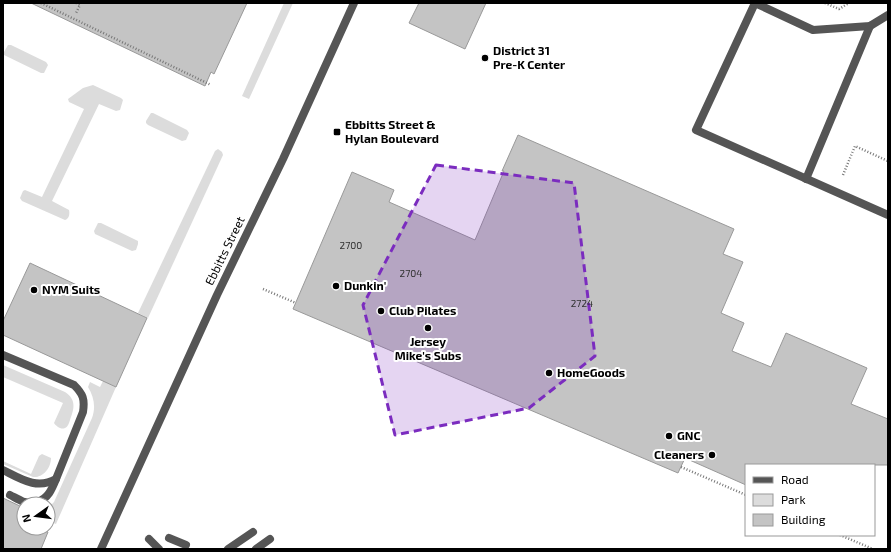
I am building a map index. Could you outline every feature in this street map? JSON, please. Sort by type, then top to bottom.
[{"type":"street","name":"Ebbitts Street","points":[[101,549],[354,3]]},
{"type":"street","points":[[888,14],[870,26],[813,30],[755,3],[696,130],[888,215]]},
{"type":"street","points":[[806,179],[870,26]]},
{"type":"street","points":[[3,355],[74,385],[80,390],[84,404],[83,412],[56,479],[46,497],[41,501],[32,503],[25,502],[10,495]]},
{"type":"street","points":[[3,470],[32,483],[47,483],[56,479]]},
{"type":"street","points":[[228,549],[253,532]]},
{"type":"street","points":[[169,538],[186,545]]},
{"type":"street","points":[[149,539],[159,549]]},
{"type":"street","points":[[256,549],[270,539]]},
{"type":"path","points":[[41,3],[211,85]]},
{"type":"path","points":[[76,3],[80,5],[76,14]]},
{"type":"path","points":[[825,3],[833,5],[838,9],[849,3]]},
{"type":"path","points":[[836,192],[855,146],[888,161]]},
{"type":"path","points":[[263,289],[296,303]]},
{"type":"path","points":[[681,467],[745,495]]},
{"type":"path","points":[[842,536],[873,549]]},
{"type":"highlighted area","points":[[436,165],[574,183],[595,356],[529,408],[395,435],[363,305]]},
{"type":"green space","points":[[284,3],[293,3],[249,99],[242,96]]},
{"type":"green space","points":[[8,45],[11,45],[46,62],[48,65],[44,73],[41,73],[4,55]]},
{"type":"green space","points":[[93,85],[123,100],[120,110],[116,111],[99,104],[52,201],[69,210],[69,216],[65,220],[22,201],[20,198],[25,190],[42,197],[84,109],[69,102],[68,99],[83,88]]},
{"type":"green space","points":[[151,113],[187,130],[189,133],[186,140],[182,141],[148,125],[146,121]]},
{"type":"green space","points":[[218,149],[223,155],[148,318],[138,313],[215,151]]},
{"type":"green space","points":[[98,223],[101,223],[138,241],[136,250],[132,251],[95,234],[94,231]]},
{"type":"green space","points":[[3,365],[69,395],[74,405],[67,427],[60,428],[54,423],[63,403],[3,377]]},
{"type":"green space","points":[[103,381],[116,387],[56,524],[56,498],[93,414],[93,398],[88,387],[90,382],[100,387]]},
{"type":"green space","points":[[42,454],[51,458],[51,462],[46,472],[37,477],[33,477],[3,464],[3,461],[31,474],[39,456]]},
{"type":"building","points":[[31,3],[247,3],[214,74],[211,72],[205,86]]},
{"type":"building","points":[[419,3],[486,3],[465,49],[409,23]]},
{"type":"building","points":[[518,135],[734,229],[723,254],[743,262],[721,313],[744,323],[732,351],[771,367],[786,333],[867,368],[851,404],[888,419],[888,465],[745,464],[745,485],[685,458],[678,473],[293,309],[352,172],[394,190],[389,202],[475,240],[504,171],[502,171]]},
{"type":"building","points":[[30,263],[147,318],[116,387],[3,335],[3,321]]},
{"type":"building","points":[[3,498],[16,504],[16,536],[46,536],[41,549],[3,549]]},
{"type":"place","name":"District 31 Pre-K Center","points":[[485,58]]},
{"type":"place","name":"Ebbitts Street & Hylan Boulevard","points":[[337,132]]},
{"type":"place","name":"Dunkin'","points":[[336,286]]},
{"type":"place","name":"NYM Suits","points":[[34,290]]},
{"type":"place","name":"Club Pilates","points":[[381,311]]},
{"type":"place","name":"Jersey Mike's Subs","points":[[428,328]]},
{"type":"place","name":"HomeGoods","points":[[549,373]]},
{"type":"place","name":"GNC","points":[[669,436]]},
{"type":"place","name":"Cleaners","points":[[712,455]]}]
